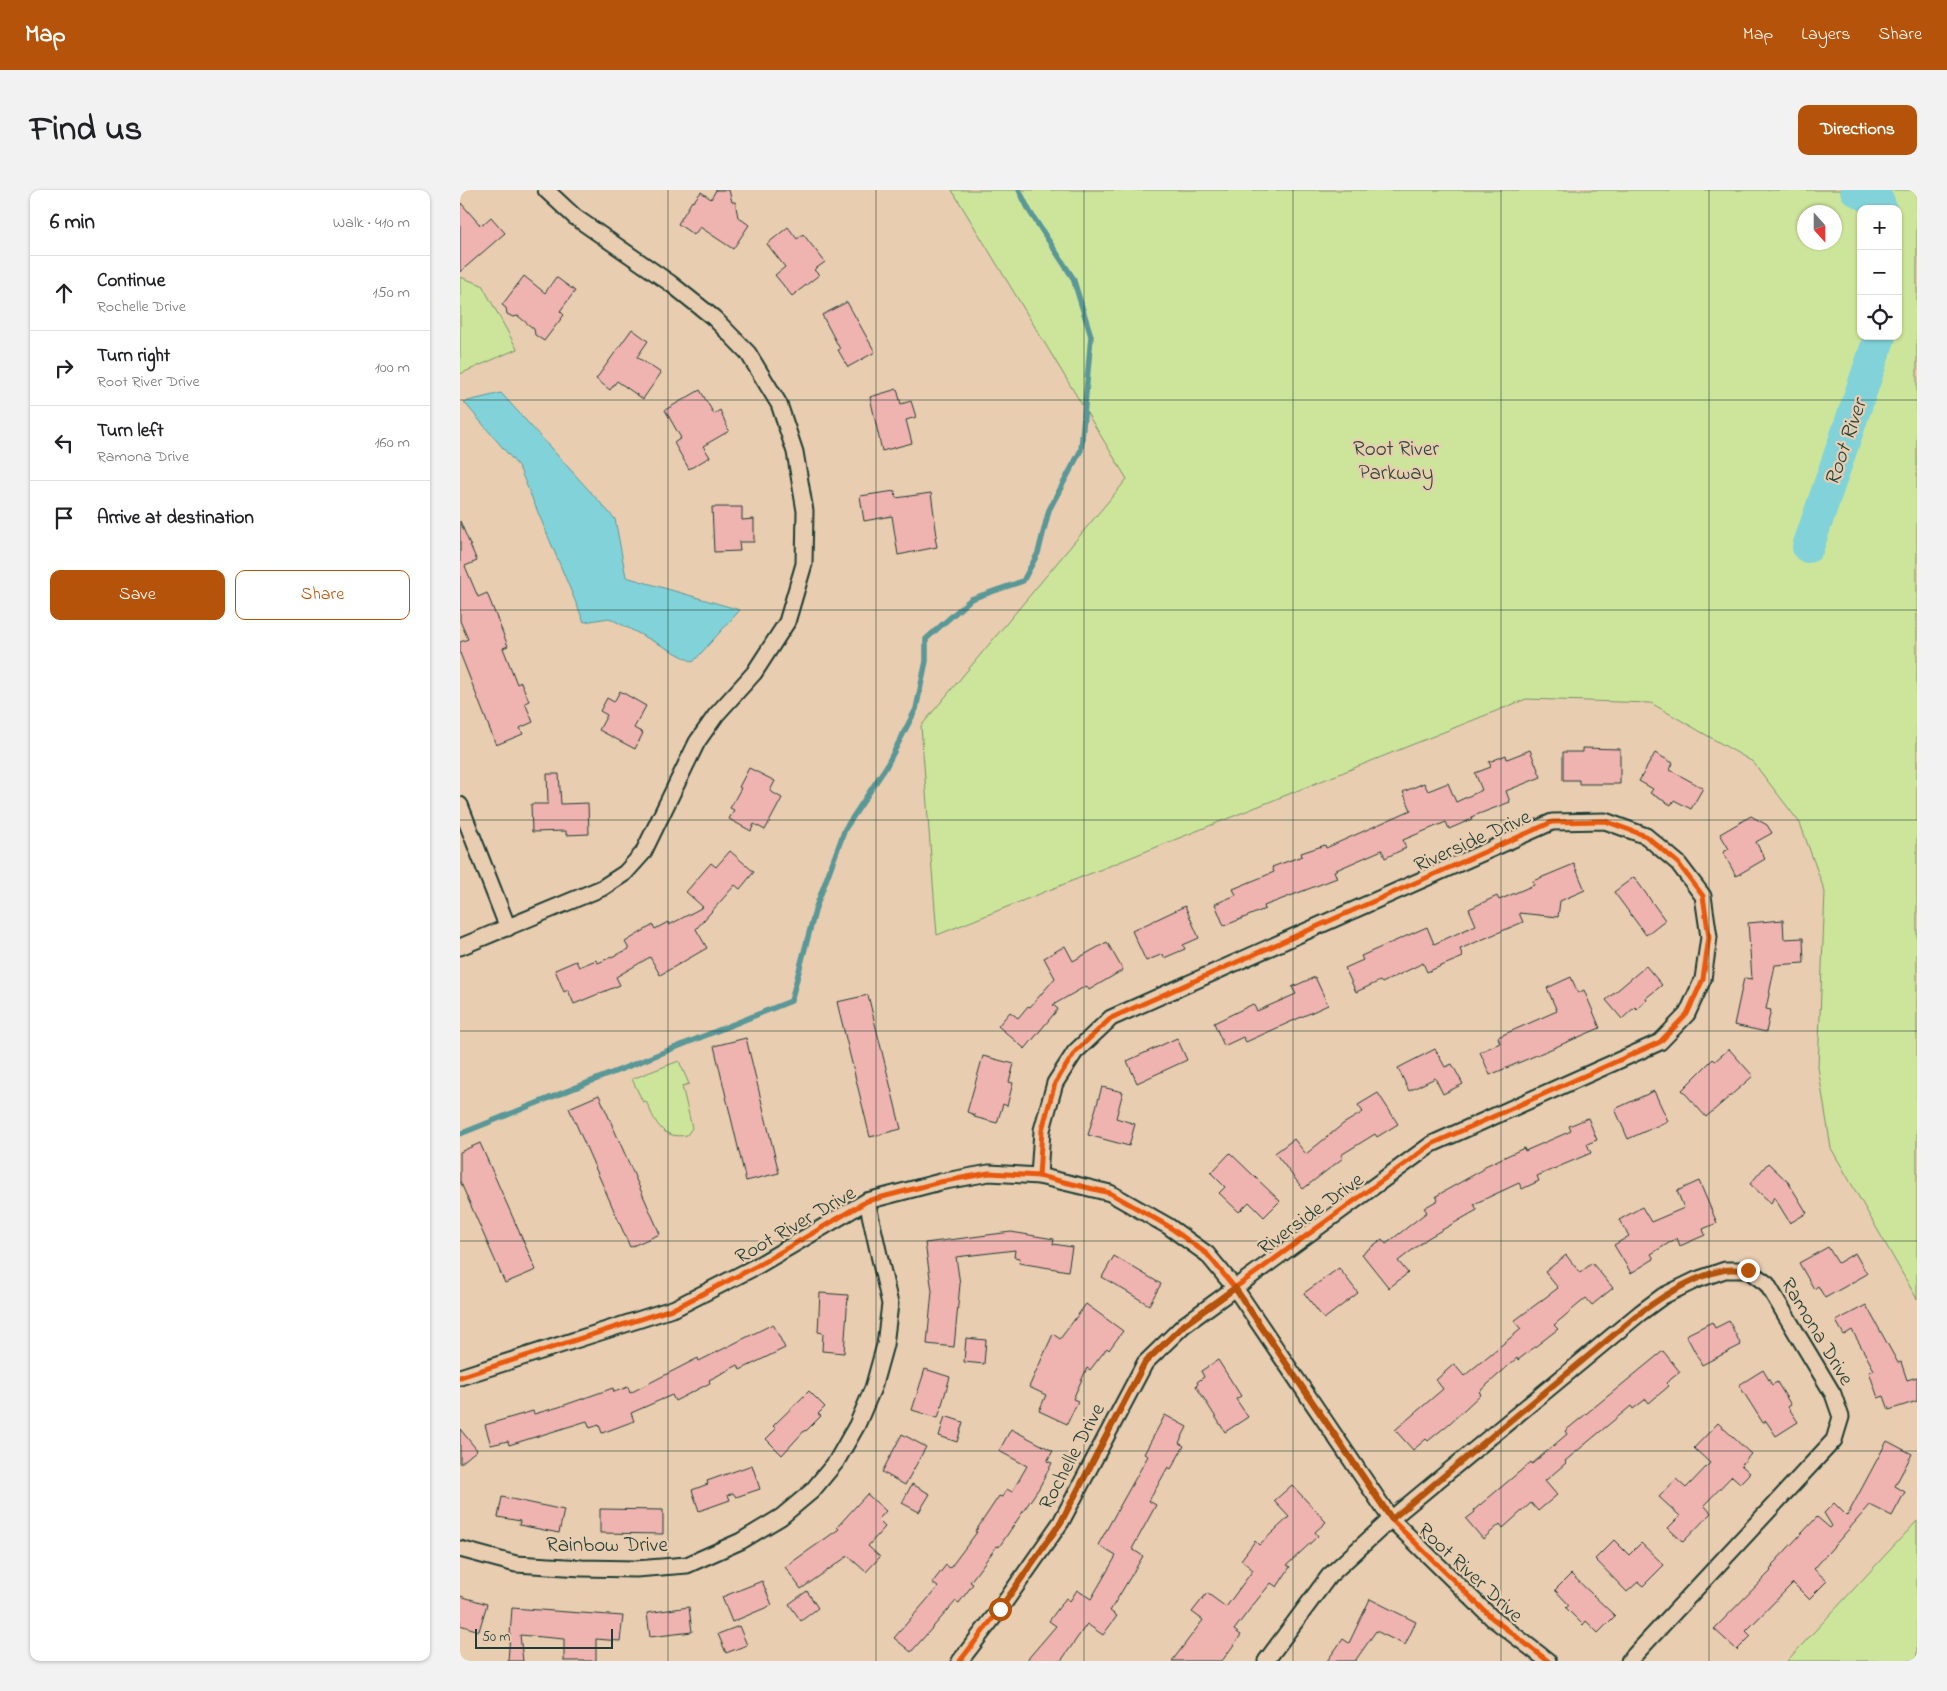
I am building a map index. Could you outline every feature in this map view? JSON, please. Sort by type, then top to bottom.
[{"type":"street","points":[[460,947],[602,888],[625,873],[643,853],[696,742],[754,673],[787,622],[804,564],[806,511],[795,452],[779,404],[748,353],[714,318],[670,283],[575,217],[546,190]]},
{"type":"street","points":[[460,805],[508,928]]},
{"type":"street","name":"Riverside Drive","points":[[1039,1176],[1042,1130],[1055,1084],[1075,1052],[1111,1018],[1552,822],[1606,821],[1646,836],[1678,863],[1703,896],[1709,937],[1703,979],[1687,1014],[1660,1042],[1432,1144],[1235,1288]]},
{"type":"street","name":"Root River Drive","points":[[460,1377],[675,1308],[757,1266],[867,1201],[940,1182],[989,1173],[1039,1176],[1110,1193],[1168,1226],[1207,1254],[1235,1288],[1392,1519],[1492,1618],[1548,1661]]},
{"type":"street","name":"Rainbow Drive","points":[[460,1549],[516,1564],[636,1569],[687,1565],[741,1541],[781,1517],[812,1491],[836,1462],[857,1425],[873,1388],[885,1345],[890,1304],[867,1201]]},
{"type":"street","name":"Ramona Drive","points":[[1392,1519],[1663,1296],[1696,1280],[1725,1270],[1748,1270],[1767,1284],[1833,1394],[1841,1416],[1834,1440],[1629,1661]]},
{"type":"street","name":"Rochelle Drive","points":[[960,1661],[1000,1609],[1061,1522],[1145,1362],[1184,1325],[1235,1288]]},
{"type":"street","points":[[1266,1661],[1329,1576],[1392,1519]]},
{"type":"green space","name":"Root River Parkway","points":[[952,190],[1917,190],[1917,1299],[1831,1148],[1818,1067],[1825,892],[1800,823],[1753,762],[1651,703],[1526,699],[937,935],[921,726],[1127,479]]},
{"type":"green space","points":[[460,277],[482,285],[517,349],[460,374]]},
{"type":"green space","points":[[679,1061],[689,1084],[682,1086],[692,1128],[687,1135],[678,1136],[665,1132],[660,1127],[646,1101],[643,1102],[632,1079]]},
{"type":"green space","points":[[1917,1521],[1917,1661],[1787,1661]]},
{"type":"water","points":[[501,393],[615,519],[626,577],[740,610],[693,662],[609,618],[584,622],[519,467],[464,402]]},
{"type":"building","points":[[716,190],[729,190],[732,202],[735,202],[738,217],[749,225],[733,249],[700,227],[694,235],[678,224],[692,201],[701,192],[711,199]]},
{"type":"building","points":[[460,202],[481,226],[491,217],[505,233],[460,272]]},
{"type":"building","points":[[788,227],[797,239],[803,234],[825,262],[814,270],[819,275],[792,296],[775,275],[785,267],[767,244]]},
{"type":"building","points":[[524,276],[545,293],[556,277],[575,291],[560,311],[564,315],[544,341],[535,335],[534,329],[518,316],[513,317],[507,314],[506,308],[502,305]]},
{"type":"building","points":[[847,302],[875,352],[848,367],[822,315]]},
{"type":"building","points":[[632,329],[648,341],[637,357],[661,373],[643,399],[617,381],[610,390],[596,379]]},
{"type":"building","points":[[897,389],[901,404],[911,401],[916,417],[906,420],[912,443],[882,451],[870,397]]},
{"type":"building","points":[[700,390],[714,414],[720,410],[729,431],[703,446],[710,457],[689,469],[674,443],[681,438],[665,410]]},
{"type":"building","points":[[895,491],[896,498],[931,493],[937,547],[898,555],[892,516],[864,521],[860,496]]},
{"type":"building","points":[[712,507],[742,507],[742,520],[754,519],[754,542],[739,542],[740,551],[714,552]]},
{"type":"building","points":[[460,521],[477,561],[465,566],[478,597],[487,593],[508,646],[503,648],[517,684],[521,682],[529,701],[525,703],[533,722],[520,728],[523,734],[496,745],[460,653],[460,642],[468,639],[460,621]]},
{"type":"building","points":[[620,691],[646,706],[634,728],[643,733],[635,749],[599,730],[607,715],[600,711],[607,698],[614,702]]},
{"type":"building","points":[[1583,748],[1620,749],[1620,784],[1579,784],[1579,780],[1563,780],[1563,752],[1583,752]]},
{"type":"building","points":[[1530,750],[1541,777],[1506,791],[1510,802],[1471,817],[1472,819],[1449,829],[1446,822],[1403,840],[1406,848],[1385,858],[1382,850],[1334,871],[1337,878],[1264,906],[1265,909],[1224,926],[1215,904],[1236,895],[1233,889],[1274,872],[1272,867],[1302,856],[1301,853],[1325,845],[1326,848],[1411,810],[1403,792],[1424,783],[1428,791],[1448,783],[1456,802],[1482,790],[1475,773],[1491,767],[1489,762],[1506,755],[1507,759]]},
{"type":"building","points":[[1655,753],[1673,763],[1670,770],[1703,788],[1691,809],[1674,800],[1671,805],[1650,793],[1653,789],[1639,781]]},
{"type":"building","points":[[749,768],[775,781],[770,791],[782,798],[765,830],[754,824],[751,831],[729,819],[734,810],[730,808]]},
{"type":"building","points":[[547,774],[559,774],[561,804],[588,803],[589,834],[566,835],[566,831],[532,832],[531,804],[548,804]]},
{"type":"building","points":[[1751,816],[1767,825],[1772,833],[1756,842],[1765,859],[1736,876],[1723,852],[1729,849],[1720,834]]},
{"type":"building","points":[[730,851],[754,872],[740,889],[735,885],[696,929],[707,948],[660,975],[650,957],[616,977],[620,985],[574,1004],[568,990],[564,992],[555,970],[576,961],[579,967],[596,960],[598,963],[629,949],[625,942],[653,925],[655,929],[668,922],[669,925],[703,907],[686,892],[711,863],[716,867]]},
{"type":"building","points":[[1574,864],[1585,890],[1560,901],[1558,917],[1519,913],[1523,922],[1460,949],[1463,957],[1427,972],[1423,963],[1382,983],[1380,981],[1356,992],[1345,968],[1363,960],[1361,956],[1427,927],[1434,944],[1476,925],[1469,909],[1497,896],[1499,900],[1534,885],[1533,881]]},
{"type":"building","points":[[1634,877],[1665,920],[1646,935],[1614,892]]},
{"type":"building","points":[[1185,906],[1199,938],[1183,945],[1185,949],[1164,958],[1163,954],[1146,961],[1132,931]]},
{"type":"building","points":[[1783,920],[1784,939],[1803,938],[1804,963],[1775,965],[1766,1009],[1771,1010],[1766,1032],[1734,1025],[1744,978],[1752,979],[1748,923]]},
{"type":"building","points":[[1107,942],[1123,970],[1089,990],[1086,986],[1053,1005],[1058,1009],[1025,1049],[998,1026],[1010,1012],[1018,1018],[1055,978],[1044,958],[1065,946],[1073,961]]},
{"type":"building","points":[[1646,966],[1662,985],[1646,998],[1647,1000],[1637,1009],[1635,1007],[1622,1019],[1606,1000]]},
{"type":"building","points":[[1315,977],[1328,1005],[1246,1042],[1243,1037],[1224,1046],[1214,1023],[1253,1004],[1257,1011],[1296,994],[1292,987]]},
{"type":"building","points":[[1571,977],[1578,993],[1584,990],[1600,1028],[1490,1075],[1480,1052],[1500,1043],[1498,1037],[1557,1011],[1547,988]]},
{"type":"building","points":[[868,995],[901,1129],[870,1137],[837,1002]]},
{"type":"building","points":[[746,1038],[779,1173],[746,1181],[714,1046]]},
{"type":"building","points":[[1177,1038],[1187,1060],[1137,1083],[1127,1061]]},
{"type":"building","points":[[1435,1049],[1445,1067],[1452,1064],[1463,1084],[1443,1094],[1435,1078],[1409,1091],[1398,1068]]},
{"type":"building","points":[[1729,1049],[1753,1076],[1706,1117],[1682,1090],[1713,1059],[1715,1061]]},
{"type":"building","points":[[983,1056],[1014,1064],[1009,1082],[1013,1083],[1007,1106],[1003,1104],[997,1123],[974,1117],[975,1115],[967,1112]]},
{"type":"building","points":[[1102,1087],[1123,1092],[1116,1118],[1135,1124],[1129,1146],[1088,1135]]},
{"type":"building","points":[[1654,1091],[1668,1121],[1628,1139],[1615,1109]]},
{"type":"building","points":[[1378,1093],[1398,1124],[1377,1137],[1375,1134],[1341,1155],[1343,1158],[1303,1189],[1275,1153],[1294,1139],[1306,1154],[1343,1124],[1363,1112],[1358,1105]]},
{"type":"building","points":[[599,1095],[660,1234],[630,1247],[569,1108]]},
{"type":"building","points":[[1588,1118],[1597,1140],[1587,1144],[1591,1153],[1537,1176],[1539,1181],[1522,1189],[1519,1183],[1474,1204],[1477,1210],[1428,1238],[1398,1261],[1408,1273],[1389,1288],[1362,1254],[1382,1239],[1386,1244],[1427,1212],[1424,1208],[1438,1200],[1436,1196],[1484,1169],[1483,1167],[1524,1148],[1525,1151],[1571,1131],[1569,1126]]},
{"type":"building","points":[[480,1143],[536,1270],[505,1283],[460,1181],[460,1152]]},
{"type":"building","points":[[1230,1153],[1280,1201],[1264,1217],[1249,1202],[1239,1212],[1219,1193],[1225,1187],[1211,1173]]},
{"type":"building","points":[[1768,1163],[1788,1182],[1807,1213],[1790,1223],[1774,1197],[1771,1203],[1750,1184]]},
{"type":"building","points":[[1699,1181],[1717,1223],[1703,1229],[1705,1235],[1680,1246],[1677,1238],[1651,1254],[1654,1259],[1631,1273],[1614,1245],[1629,1236],[1619,1220],[1642,1207],[1651,1222],[1684,1208],[1677,1191]]},
{"type":"building","points":[[1011,1232],[1054,1239],[1053,1244],[1072,1247],[1068,1271],[1019,1263],[1020,1258],[1014,1257],[1015,1250],[956,1257],[960,1284],[954,1347],[927,1344],[932,1291],[925,1243]]},
{"type":"building","points":[[1828,1247],[1838,1263],[1855,1253],[1867,1274],[1825,1298],[1818,1286],[1814,1289],[1799,1263]]},
{"type":"building","points":[[1566,1255],[1580,1273],[1592,1263],[1613,1288],[1592,1305],[1586,1298],[1554,1325],[1558,1329],[1518,1360],[1517,1358],[1479,1392],[1481,1394],[1450,1423],[1428,1441],[1426,1439],[1413,1450],[1395,1430],[1443,1389],[1436,1380],[1454,1364],[1464,1376],[1521,1329],[1514,1321],[1558,1288],[1545,1272]]},
{"type":"building","points":[[1114,1256],[1161,1284],[1149,1305],[1102,1277]]},
{"type":"building","points":[[1339,1268],[1358,1293],[1324,1319],[1304,1293]]},
{"type":"building","points":[[820,1293],[848,1295],[844,1353],[822,1351],[823,1333],[818,1332]]},
{"type":"building","points":[[1086,1304],[1123,1331],[1109,1350],[1107,1348],[1090,1370],[1087,1368],[1073,1399],[1078,1401],[1067,1424],[1039,1411],[1046,1395],[1029,1387],[1053,1334],[1060,1339]]},
{"type":"building","points":[[1866,1305],[1898,1363],[1901,1362],[1907,1380],[1917,1377],[1917,1401],[1889,1410],[1884,1396],[1878,1398],[1869,1372],[1874,1370],[1852,1330],[1844,1335],[1836,1321]]},
{"type":"building","points":[[1729,1321],[1741,1345],[1702,1365],[1686,1335],[1712,1322],[1715,1328]]},
{"type":"building","points":[[773,1324],[785,1348],[740,1370],[738,1365],[709,1380],[710,1383],[675,1401],[672,1395],[631,1413],[634,1421],[602,1433],[599,1425],[590,1428],[587,1421],[509,1445],[508,1441],[491,1445],[485,1425],[533,1411],[534,1414],[559,1407],[613,1388],[614,1392],[628,1387],[630,1393],[698,1358],[699,1361]]},
{"type":"building","points":[[966,1338],[986,1340],[984,1364],[964,1362]]},
{"type":"building","points":[[1663,1351],[1680,1372],[1666,1383],[1669,1386],[1649,1403],[1646,1399],[1633,1409],[1631,1406],[1565,1461],[1566,1463],[1545,1481],[1557,1495],[1538,1511],[1531,1503],[1503,1528],[1500,1524],[1483,1539],[1466,1519],[1475,1512],[1474,1510],[1531,1462],[1532,1464],[1567,1434],[1565,1431]]},
{"type":"building","points":[[1218,1360],[1241,1396],[1236,1399],[1248,1417],[1225,1432],[1196,1386],[1197,1382],[1204,1377],[1201,1371]]},
{"type":"building","points":[[925,1369],[950,1377],[938,1418],[912,1410]]},
{"type":"building","points":[[1763,1370],[1772,1385],[1777,1382],[1791,1405],[1788,1407],[1798,1422],[1776,1436],[1766,1421],[1763,1423],[1739,1385]]},
{"type":"building","points":[[809,1391],[825,1407],[818,1414],[821,1416],[782,1455],[766,1439],[776,1429],[773,1426]]},
{"type":"building","points":[[1165,1415],[1187,1427],[1179,1443],[1184,1446],[1171,1469],[1168,1467],[1149,1501],[1156,1505],[1132,1549],[1143,1556],[1110,1611],[1117,1616],[1103,1635],[1087,1624],[1061,1661],[1026,1661],[1056,1626],[1049,1621],[1066,1598],[1070,1601],[1077,1590],[1091,1599],[1116,1556],[1098,1545],[1148,1456],[1144,1454]]},
{"type":"building","points":[[945,1416],[963,1422],[957,1442],[939,1436]]},
{"type":"building","points":[[1718,1423],[1751,1454],[1741,1465],[1750,1473],[1740,1483],[1732,1476],[1704,1505],[1711,1513],[1683,1542],[1668,1528],[1680,1516],[1659,1497],[1676,1479],[1686,1488],[1710,1463],[1694,1448]]},
{"type":"building","points":[[460,1429],[477,1450],[460,1464]]},
{"type":"building","points":[[1011,1429],[1053,1451],[1047,1461],[1052,1463],[1039,1488],[999,1547],[997,1546],[970,1582],[973,1584],[959,1603],[956,1601],[911,1652],[894,1638],[938,1587],[932,1583],[946,1565],[950,1568],[977,1532],[975,1532],[999,1496],[1002,1497],[1007,1489],[1012,1492],[1027,1466],[999,1451]]},
{"type":"building","points":[[902,1434],[926,1447],[905,1485],[882,1472]]},
{"type":"building","points":[[1887,1441],[1912,1454],[1895,1486],[1905,1492],[1892,1516],[1870,1505],[1814,1569],[1827,1581],[1809,1599],[1793,1583],[1746,1631],[1751,1636],[1737,1650],[1714,1629],[1771,1571],[1772,1565],[1817,1517],[1830,1528],[1832,1526],[1824,1513],[1834,1503],[1847,1516]]},
{"type":"building","points":[[752,1465],[760,1489],[736,1497],[733,1493],[728,1495],[730,1500],[699,1511],[692,1490],[708,1484],[707,1481]]},
{"type":"building","points":[[912,1484],[930,1494],[919,1512],[902,1503]]},
{"type":"building","points":[[1292,1485],[1326,1522],[1315,1532],[1318,1536],[1287,1565],[1290,1567],[1277,1587],[1271,1583],[1253,1605],[1234,1630],[1241,1635],[1222,1661],[1172,1661],[1203,1620],[1192,1612],[1207,1593],[1226,1607],[1253,1570],[1241,1560],[1255,1541],[1259,1545],[1289,1517],[1274,1501]]},
{"type":"building","points":[[867,1494],[886,1511],[878,1520],[885,1527],[868,1546],[880,1557],[866,1572],[848,1556],[801,1589],[785,1567],[839,1529],[837,1527]]},
{"type":"building","points":[[502,1497],[564,1510],[559,1533],[519,1525],[520,1521],[498,1517]]},
{"type":"building","points":[[600,1509],[663,1510],[663,1534],[600,1533]]},
{"type":"building","points":[[1614,1540],[1629,1555],[1641,1543],[1664,1565],[1643,1586],[1638,1582],[1627,1592],[1595,1559]]},
{"type":"building","points":[[1571,1574],[1615,1616],[1598,1633],[1586,1621],[1583,1625],[1566,1608],[1569,1605],[1555,1590]]},
{"type":"building","points":[[762,1581],[772,1605],[732,1622],[722,1597]]},
{"type":"building","points":[[807,1591],[818,1608],[801,1621],[789,1604]]},
{"type":"building","points":[[460,1596],[487,1604],[479,1631],[460,1625]]},
{"type":"building","points":[[1370,1599],[1416,1622],[1405,1645],[1376,1631],[1355,1661],[1327,1661],[1343,1639],[1349,1643]]},
{"type":"building","points":[[689,1607],[692,1632],[650,1637],[647,1613]]},
{"type":"building","points":[[512,1608],[623,1616],[620,1641],[596,1639],[596,1661],[564,1661],[564,1639],[520,1635],[523,1661],[508,1661]]},
{"type":"building","points":[[739,1626],[747,1645],[726,1653],[718,1634]]},
{"type":"waterway","points":[[460,1134],[791,1001],[816,907],[845,829],[886,767],[916,709],[926,661],[926,639],[971,599],[1023,581],[1038,553],[1049,510],[1081,450],[1091,336],[1073,278],[1030,212],[1019,190]]},
{"type":"waterway","name":"Root River","points":[[1856,190],[1879,202],[1880,205]]},
{"type":"waterway","name":"Root River","points":[[1808,547],[1879,340]]},
{"type":"cycle path","points":[[960,1661],[1000,1609],[1061,1522],[1145,1363],[1184,1325],[1432,1144],[1660,1042],[1687,1014],[1703,979],[1709,937],[1703,896],[1678,863],[1646,836],[1605,821],[1552,822],[1111,1018],[1075,1052],[1055,1083],[1042,1130],[1039,1176]]},
{"type":"cycle path","points":[[460,1377],[675,1308],[757,1266],[867,1201],[940,1182],[989,1173],[1039,1176],[1110,1193],[1168,1226],[1207,1254],[1235,1288],[1391,1519],[1492,1618],[1548,1661]]},
{"type":"route","points":[[1000,1609],[1061,1522],[1145,1362],[1184,1325],[1235,1288],[1392,1519],[1663,1296],[1696,1280],[1725,1270],[1748,1270]]}]
